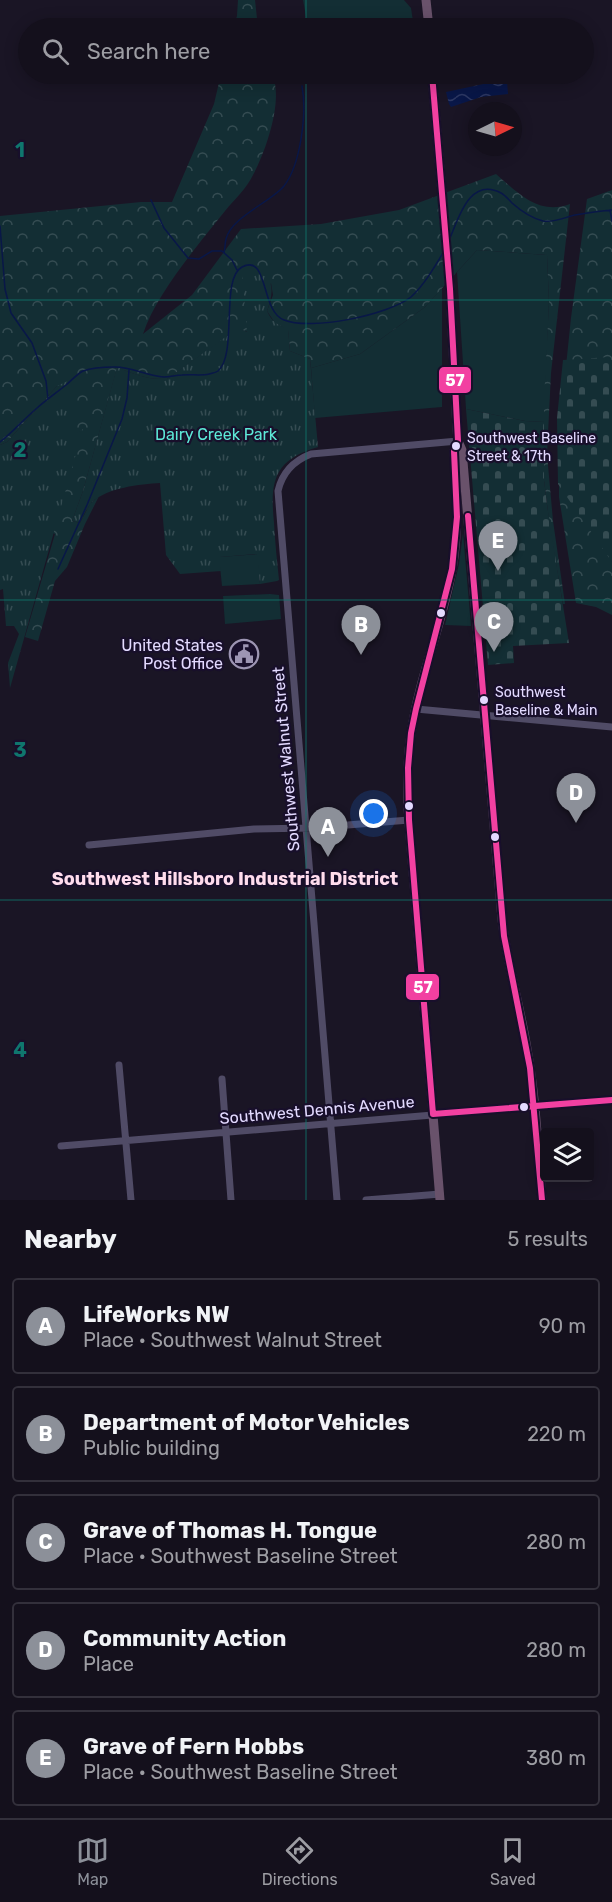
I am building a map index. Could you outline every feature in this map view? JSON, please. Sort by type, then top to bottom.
[{"type":"highway","points":[[426,0],[428,18]]},
{"type":"highway","points":[[433,84],[450,289],[458,441],[463,459],[505,943],[507,962],[526,1040],[542,1200]]},
{"type":"highway","points":[[440,1197],[409,820],[408,758],[416,709],[452,569],[457,517],[454,451],[458,441]]},
{"type":"street","name":"Southwest Walnut Street","points":[[337,1200],[278,502],[280,482],[293,464],[316,453],[458,441]]},
{"type":"street","points":[[416,709],[612,727]]},
{"type":"street","points":[[89,845],[254,829],[305,828],[409,820]]},
{"type":"street","points":[[119,1065],[131,1200]]},
{"type":"street","points":[[222,1079],[231,1200]]},
{"type":"street","name":"Southwest Dennis Avenue","points":[[61,1146],[612,1100]]},
{"type":"street","points":[[366,1200],[440,1197]]},
{"type":"green space","points":[[238,0],[255,0],[257,18],[236,18]]},
{"type":"green space","points":[[303,0],[404,0],[411,8],[412,18],[306,18]]},
{"type":"green space","points":[[219,84],[275,84],[275,111],[258,165],[244,189],[168,286],[143,334],[192,295],[241,229],[321,224],[399,210],[496,174],[521,195],[539,205],[559,207],[570,204],[551,373],[547,454],[553,521],[565,604],[563,604],[550,528],[544,480],[544,401],[549,302],[547,255],[477,250],[425,307],[360,354],[311,368],[310,359],[290,351],[288,330],[275,323],[267,311],[273,295],[271,283],[248,332],[238,329],[167,379],[147,378],[117,368],[83,491],[72,521],[80,523],[90,504],[99,496],[67,567],[55,581],[38,641],[25,637],[82,430],[73,436],[57,386],[7,442],[0,445],[0,216],[141,202],[172,202],[214,104]]},
{"type":"green space","points":[[612,190],[612,432],[583,467],[612,562],[612,615],[596,607],[576,603],[559,497],[559,434],[571,318],[587,199]]},
{"type":"green space","points":[[477,250],[547,255],[549,302],[544,422],[525,421],[466,409],[457,272]]},
{"type":"green space","name":"Dairy Creek Park","points":[[257,269],[270,282],[271,299],[267,311],[276,323],[288,329],[290,351],[310,359],[318,447],[292,459],[283,466],[278,474],[274,484],[273,508],[279,580],[260,584],[257,554],[220,557],[221,571],[180,574],[166,555],[160,483],[106,493],[92,502],[80,523],[72,521],[83,491],[117,367],[147,377],[167,379],[238,328],[247,332],[242,272]]},
{"type":"green space","points":[[442,288],[442,407],[315,418],[311,368],[360,354],[425,307]]},
{"type":"green space","points":[[610,357],[612,373],[612,562],[558,484],[557,418],[563,360]]},
{"type":"green space","points":[[74,378],[73,435],[83,429],[10,688],[8,663],[19,634],[14,626],[6,626],[3,589],[0,590],[0,445],[7,442],[57,386]]},
{"type":"green space","points":[[466,409],[525,421],[544,422],[544,480],[569,643],[513,646],[514,663],[488,665]]},
{"type":"green space","points":[[463,533],[471,626],[445,625],[459,564]]},
{"type":"green space","points":[[258,554],[260,584],[222,586],[219,557]]},
{"type":"green space","points":[[279,595],[281,619],[225,624],[223,596]]},
{"type":"water","points":[[483,84],[507,84],[508,94],[481,97],[451,107],[446,92]]},
{"type":"waterway","points":[[224,253],[229,231],[243,217],[278,192],[290,176],[301,138],[304,110],[302,86]]},
{"type":"waterway","points":[[450,238],[467,202],[481,190],[490,189],[501,193],[515,206],[543,221],[612,210]]},
{"type":"waterway","points":[[151,200],[164,228],[188,258],[199,259],[212,251],[222,251],[232,260],[237,270]]},
{"type":"waterway","points":[[610,210],[612,221]]},
{"type":"waterway","points":[[0,226],[5,289],[11,313],[32,343],[46,381],[48,399]]},
{"type":"waterway","points":[[0,442],[40,405],[83,371],[121,367],[164,377],[206,375],[218,371],[224,362],[227,349],[232,286],[235,274],[242,267],[251,265],[257,268],[276,315],[284,320],[312,324],[368,315],[400,304],[420,287],[443,253]]},
{"type":"waterway","points":[[58,569],[122,419],[127,398],[129,370]]},
{"type":"transit line","name":"57","points":[[433,84],[450,289],[458,441],[454,451],[457,517],[452,569],[416,709],[408,768],[409,820],[433,1114],[612,1100]]},
{"type":"transit line","name":"57","points":[[468,516],[504,936],[530,1068],[542,1200]]},
{"type":"place","name":"Southwest Baseline Street & 17th","points":[[456,446]]},
{"type":"place","name":"Grave of Fern Hobbs","points":[[498,571]]},
{"type":"place","name":"Grave of Thomas H. Tongue","points":[[494,652]]},
{"type":"place","name":"United States Post Office","points":[[244,654]]},
{"type":"place","name":"Department of Motor Vehicles","points":[[361,655]]},
{"type":"place","name":"Southwest Baseline & Main","points":[[484,700]]},
{"type":"place","name":"Community Action","points":[[576,823]]},
{"type":"place","name":"LifeWorks NW","points":[[328,857]]},
{"type":"district","name":"Southwest Hillsboro Industrial District","points":[[225,879]]}]
